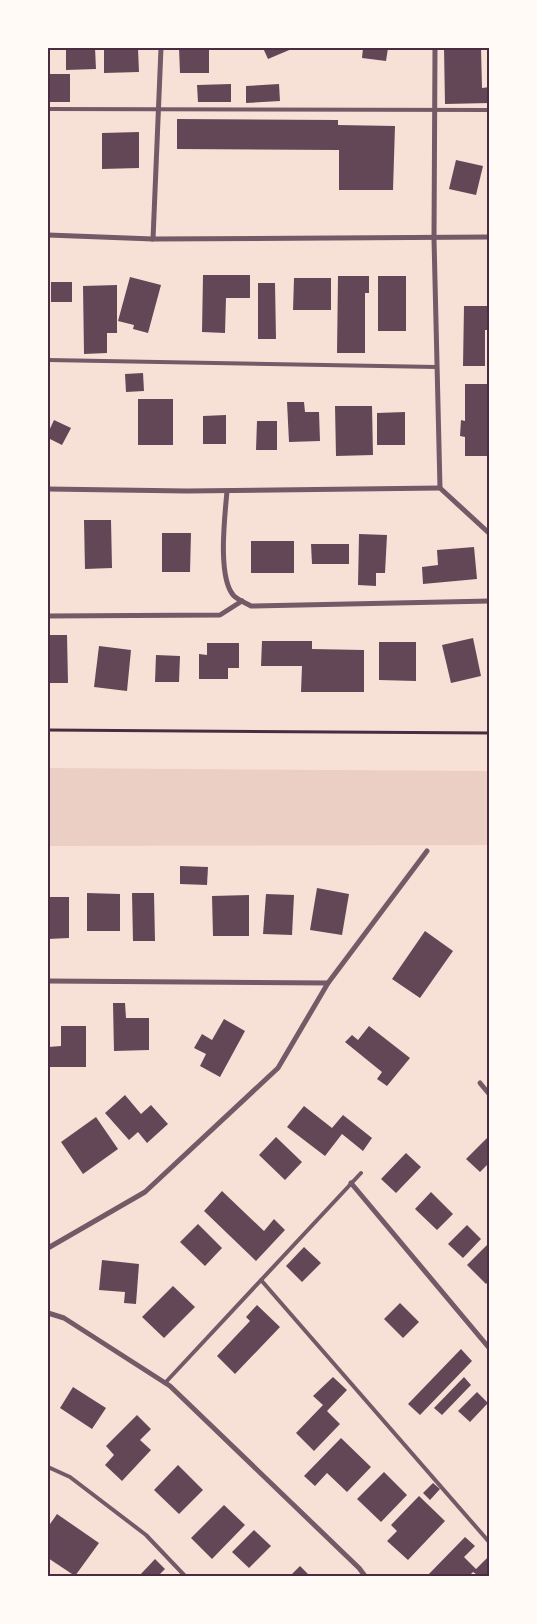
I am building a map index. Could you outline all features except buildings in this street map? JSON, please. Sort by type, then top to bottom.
[{"type":"street","points":[[153,239],[160,48]]},
{"type":"street","points":[[435,48],[434,239],[440,488]]},
{"type":"street","points":[[48,235],[153,239],[490,238]]},
{"type":"street","points":[[48,489],[227,491],[440,488],[490,534]]},
{"type":"street","points":[[227,491],[223,536],[225,575],[233,596],[251,606],[490,601]]},
{"type":"street","points":[[48,616],[220,615],[242,601]]},
{"type":"street","points":[[48,1248],[145,1192],[278,1068],[328,983],[427,852]]},
{"type":"street","points":[[48,982],[328,983]]},
{"type":"street","points":[[480,1083],[490,1096]]},
{"type":"street","points":[[351,1183],[490,1349]]},
{"type":"street","points":[[48,1313],[64,1318],[170,1386],[365,1576]]},
{"type":"lane","points":[[48,109],[490,110]]},
{"type":"lane","points":[[48,360],[437,367]]},
{"type":"lane","points":[[165,1383],[361,1173]]},
{"type":"lane","points":[[260,1280],[490,1543]]},
{"type":"lane","points":[[48,1467],[70,1477],[146,1534],[185,1576]]},
{"type":"path","points":[[48,730],[490,733]]},
{"type":"shaded area","points":[[48,768],[489,771],[489,845],[48,846]]}]
